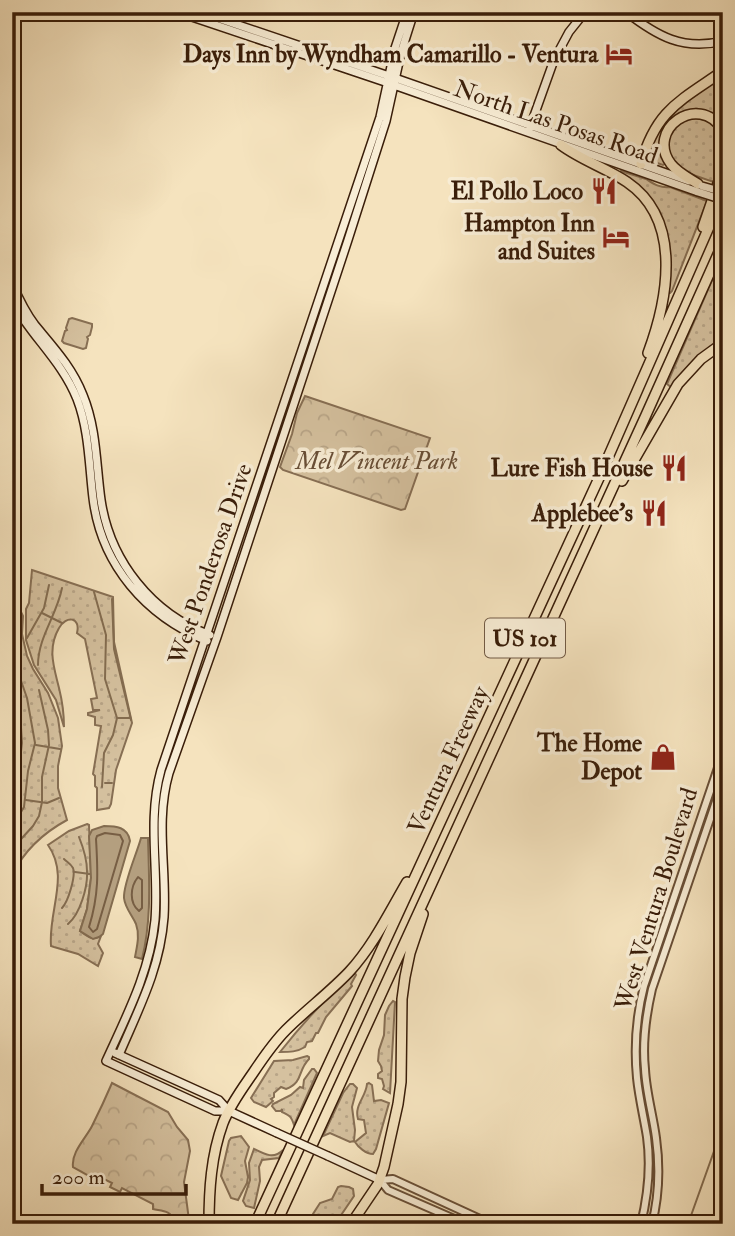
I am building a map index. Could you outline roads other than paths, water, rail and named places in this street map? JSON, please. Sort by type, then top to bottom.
[{"type":"highway","points":[[640,168],[653,132],[664,115],[723,71]]},
{"type":"highway","points":[[699,187],[669,162],[665,149],[668,129],[676,120],[692,113],[709,117],[723,130]]},
{"type":"highway","points":[[561,145],[634,187],[649,203],[662,230],[666,271],[661,312],[626,417]]},
{"type":"highway","points":[[686,278],[723,169]]},
{"type":"highway","name":"Ventura Freeway","points":[[255,1224],[626,417],[723,196]]},
{"type":"highway","name":"Ventura Freeway","points":[[276,1224],[723,243]]},
{"type":"highway","points":[[606,503],[622,481],[678,384],[701,359],[723,343]]},
{"type":"highway","points":[[209,1224],[211,1170],[220,1131],[235,1099],[284,1032],[361,957],[412,872],[424,858]]},
{"type":"highway","points":[[351,1224],[380,1181],[401,1082],[402,999],[405,977],[410,953],[438,869]]},
{"type":"main road","name":"North Las Posas Road","points":[[177,12],[531,125],[640,168]]},
{"type":"main road","name":"North Las Posas Road","points":[[200,12],[346,66]]},
{"type":"main road","points":[[392,81],[395,48],[407,12]]},
{"type":"main road","points":[[392,81],[414,12]]},
{"type":"main road","points":[[528,134],[554,60],[569,32],[585,12]]},
{"type":"main road","points":[[626,12],[654,32],[672,40],[692,44],[723,41]]},
{"type":"main road","name":"North Las Posas Road","points":[[392,81],[528,134],[723,196]]},
{"type":"main road","name":"West Ponderosa Drive","points":[[119,1055],[149,987],[164,905],[156,791],[161,770],[389,109],[392,81]]},
{"type":"main road","points":[[12,282],[34,324],[56,348],[73,373],[86,402],[103,512],[122,561],[140,586],[162,608],[206,637],[216,640]]},
{"type":"main road","name":"West Ponderosa Drive","points":[[157,816],[169,773],[216,640],[324,298]]},
{"type":"main road","points":[[12,301],[66,376],[89,432]]},
{"type":"main road","name":"West Ponderosa Drive","points":[[156,941],[106,1061],[215,1111],[229,1111]]},
{"type":"main road","points":[[111,1051],[219,1100],[229,1111],[380,1181]]},
{"type":"street","name":"West Ventura Boulevard","points":[[641,1224],[648,1189],[649,1163],[637,1076],[635,1043],[638,1015],[644,986],[723,753]]},
{"type":"street","name":"West Ventura Boulevard","points":[[652,1224],[658,1191],[658,1163],[645,1071],[646,1017],[652,989],[723,781]]},
{"type":"street","points":[[380,1181],[393,1180],[491,1224]]},
{"type":"street","points":[[380,1181],[388,1190],[466,1224]]},
{"type":"water","points":[[104,826],[124,830],[130,841],[103,934],[93,939],[80,931],[87,909],[91,878],[89,836],[92,830]]},
{"type":"water","points":[[141,838],[148,838],[149,884],[149,914],[142,959],[135,957],[137,928],[124,898]]},
{"type":"waterway","points":[[27,638],[44,608],[49,585]]},
{"type":"waterway","points":[[38,665],[44,635],[62,588]]},
{"type":"waterway","points":[[94,592],[106,635],[105,679],[117,718],[113,735],[104,753],[102,787]]},
{"type":"waterway","points":[[112,599],[114,649],[131,720]]},
{"type":"waterway","points":[[42,613],[62,623]]},
{"type":"waterway","points":[[12,827],[24,807],[28,771],[35,743],[27,698],[19,675],[13,667]]},
{"type":"waterway","points":[[12,849],[33,826],[39,816],[42,802],[42,777],[49,745],[39,690]]},
{"type":"waterway","points":[[118,718],[129,718]]},
{"type":"waterway","points":[[36,745],[60,749]]},
{"type":"waterway","points":[[105,783],[112,783]]},
{"type":"waterway","points":[[26,800],[47,803],[59,798]]},
{"type":"waterway","points":[[68,924],[80,907],[86,885],[86,862],[79,837]]},
{"type":"waterway","points":[[62,908],[71,889],[74,872],[64,859]]},
{"type":"waterway","points":[[75,872],[90,874]]},
{"type":"waterway","points":[[688,1224],[723,1126]]},
{"type":"place","name":"Days Inn by Wyndham Camarillo - Ventura","points":[[619,54]]},
{"type":"place","name":"El Pollo Loco","points":[[604,191]]},
{"type":"place","name":"Hampton Inn and Suites","points":[[616,237]]},
{"type":"place","name":"Lure Fish House","points":[[674,468]]},
{"type":"place","name":"Applebee's","points":[[654,513]]},
{"type":"place","name":"The Home Depot","points":[[663,757]]},
{"type":"park label","name":"Mel Vincent Park","points":[[377,461]]}]
